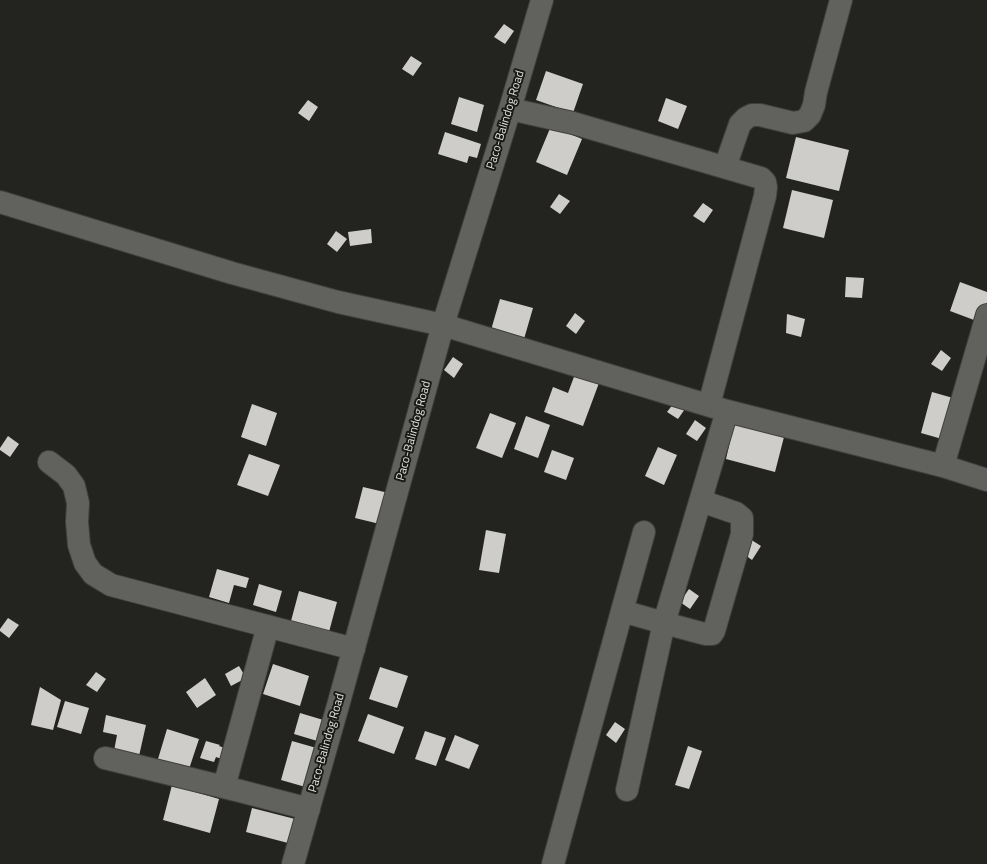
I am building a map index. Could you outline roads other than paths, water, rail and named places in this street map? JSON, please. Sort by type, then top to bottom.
[{"type":"street","name":"Paco-Balindog Road","points":[[293,864],[443,325],[542,0]]},
{"type":"street","points":[[725,167],[740,124],[752,114],[793,123],[804,121],[810,115],[814,105],[840,0]]},
{"type":"street","points":[[510,109],[573,123],[761,178],[766,182],[765,196],[718,408],[701,501],[664,623],[627,790]]},
{"type":"street","points":[[0,202],[240,275],[338,302],[443,325],[718,408],[943,466],[987,480]]},
{"type":"street","points":[[943,466],[987,315]]},
{"type":"street","points":[[49,462],[66,475],[74,486],[78,503],[77,522],[79,545],[85,563],[93,574],[111,585],[354,649]]},
{"type":"street","points":[[622,611],[705,634],[712,634],[742,534],[742,518],[736,514],[701,501]]},
{"type":"street","points":[[553,864],[644,532]]},
{"type":"street","points":[[224,787],[268,626]]},
{"type":"street","points":[[105,758],[308,809]]}]
